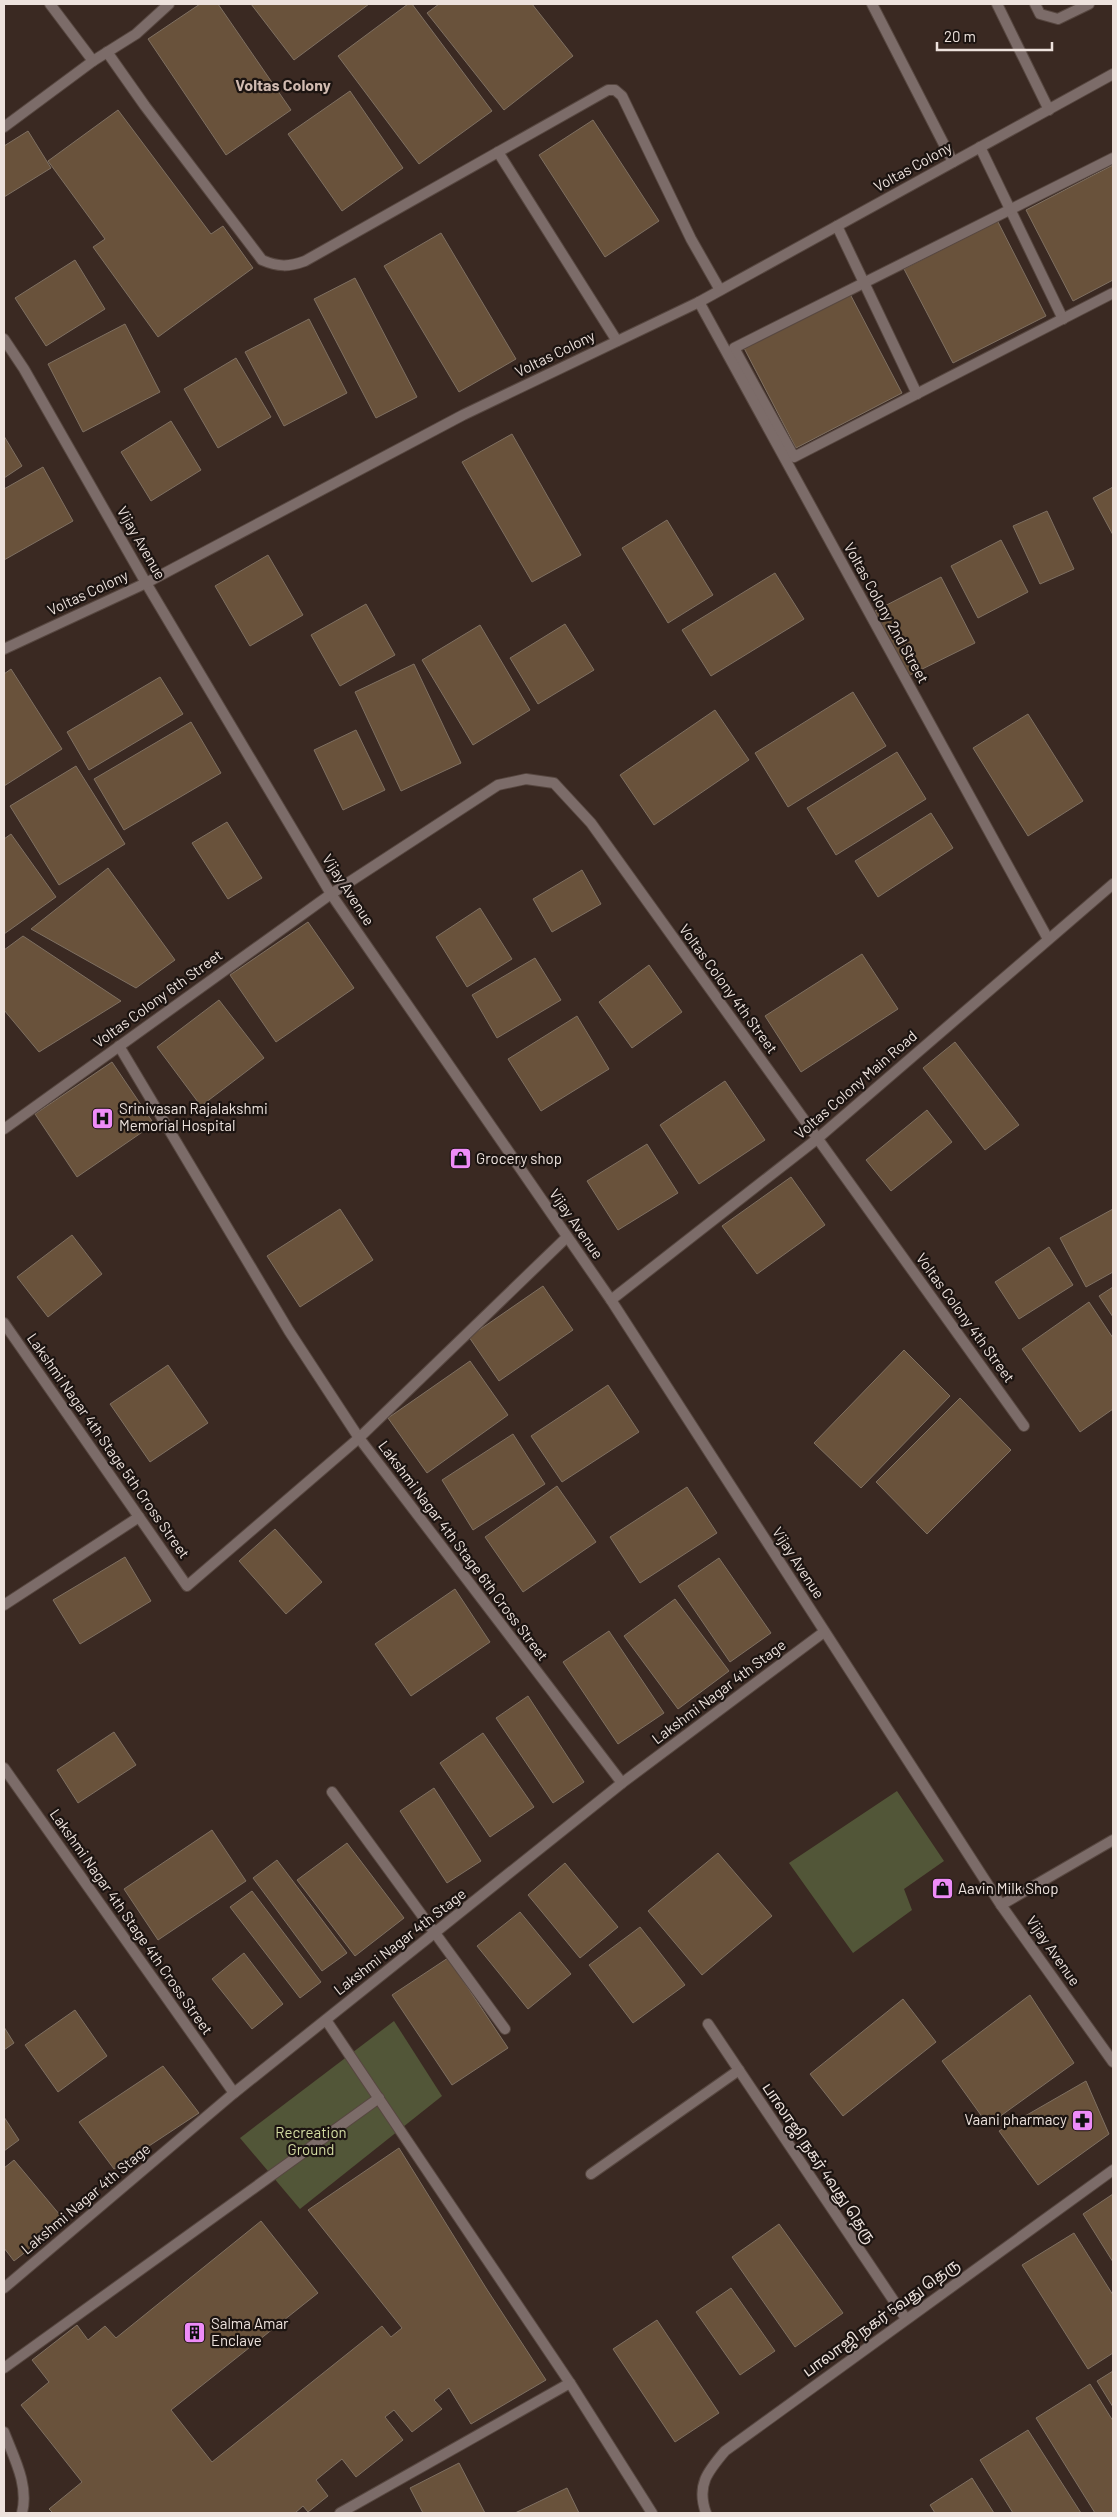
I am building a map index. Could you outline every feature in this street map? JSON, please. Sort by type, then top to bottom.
[{"type":"street","points":[[50,4],[93,61]]},
{"type":"street","points":[[4,128],[93,61],[136,34],[170,4]]},
{"type":"street","points":[[872,4],[953,162]]},
{"type":"street","points":[[997,4],[1049,110]]},
{"type":"street","points":[[1036,4],[1040,14],[1058,19],[1089,4]]},
{"type":"street","points":[[107,52],[145,106],[262,260],[275,266],[292,265],[305,261],[608,90],[615,90],[622,96],[690,239],[720,290]]},
{"type":"street","name":"Voltas Colony","points":[[4,649],[146,583],[463,415],[698,302],[1113,74]]},
{"type":"street","points":[[980,147],[1064,319]]},
{"type":"street","points":[[498,152],[616,342]]},
{"type":"street","points":[[1113,158],[734,348],[794,457],[1113,293]]},
{"type":"street","points":[[837,226],[917,394]]},
{"type":"street","name":"Voltas Colony 2nd Street","points":[[698,302],[1048,939]]},
{"type":"street","name":"Vijay Avenue","points":[[4,341],[24,369],[146,583],[331,894],[611,1300],[1001,1904],[1113,2062]]},
{"type":"street","name":"Voltas Colony 4th Street","points":[[331,894],[498,785],[526,779],[554,782],[591,823],[1024,1426]]},
{"type":"street","name":"Voltas Colony Main Road","points":[[611,1300],[817,1139],[1113,884]]},
{"type":"street","name":"Voltas Colony 6th Street","points":[[4,1129],[331,894]]},
{"type":"street","name":"Lakshmi Nagar 4th Stage 6th Cross Street","points":[[119,1046],[289,1331],[359,1438],[622,1783]]},
{"type":"street","points":[[359,1438],[567,1237]]},
{"type":"street","name":"Lakshmi Nagar 4th Stage 5th Cross Street","points":[[4,1323],[187,1586],[359,1438]]},
{"type":"street","points":[[4,1605],[139,1516]]},
{"type":"street","name":"Lakshmi Nagar 4th Stage","points":[[4,2288],[234,2093],[622,1783],[824,1632]]},
{"type":"street","name":"Lakshmi Nagar 4th Stage 4th Cross Street","points":[[4,1768],[234,2093]]},
{"type":"street","points":[[332,1792],[505,2029]]},
{"type":"street","points":[[1001,1904],[1113,1840]]},
{"type":"street","points":[[326,2020],[570,2383],[652,2513]]},
{"type":"street","name":"பாலாஜி நகர் 4வது தெரு","points":[[708,2024],[906,2319]]},
{"type":"street","points":[[591,2174],[739,2070]]},
{"type":"street","points":[[4,2368],[379,2098]]},
{"type":"street","name":"பாலாஜி நகர் 5வது தெரு","points":[[706,2513],[702,2504],[704,2476],[725,2450],[1113,2170]]},
{"type":"street","points":[[340,2513],[570,2383]]},
{"type":"street","points":[[4,2432],[23,2482],[25,2502],[22,2513]]},
{"type":"green space","points":[[897,1791],[944,1861],[904,1889],[912,1910],[853,1953],[789,1863]]},
{"type":"green space","name":"Recreation Ground","points":[[394,2021],[442,2096],[300,2209],[240,2138]]},
{"type":"building","points":[[200,4],[218,4],[291,110],[226,155],[148,39]]},
{"type":"building","points":[[251,4],[369,4],[294,60]]},
{"type":"building","points":[[408,4],[412,4],[492,111],[419,164],[338,56]]},
{"type":"building","points":[[439,4],[532,4],[573,56],[504,110],[427,13]]},
{"type":"building","points":[[350,91],[403,168],[342,211],[288,134]]},
{"type":"building","points":[[118,110],[211,234],[223,226],[253,268],[158,337],[93,247],[105,239],[48,161]]},
{"type":"building","points":[[593,120],[659,221],[605,257],[539,155]]},
{"type":"building","points":[[28,131],[51,168],[4,197],[4,146]]},
{"type":"building","points":[[1113,165],[1113,280],[1073,301],[1026,210]]},
{"type":"building","points":[[997,220],[1046,316],[953,363],[904,269]]},
{"type":"building","points":[[441,233],[516,359],[459,392],[384,266]]},
{"type":"building","points":[[75,260],[105,309],[46,346],[15,298]]},
{"type":"building","points":[[355,278],[417,397],[376,418],[314,299]]},
{"type":"building","points":[[850,294],[902,393],[796,448],[744,348]]},
{"type":"building","points":[[309,319],[347,393],[284,426],[245,352]]},
{"type":"building","points":[[125,324],[160,392],[83,432],[48,364]]},
{"type":"building","points":[[236,358],[271,417],[218,448],[184,389]]},
{"type":"building","points":[[171,421],[201,470],[151,501],[121,452]]},
{"type":"building","points":[[512,434],[581,555],[532,582],[462,462]]},
{"type":"building","points":[[4,436],[22,466],[4,478]]},
{"type":"building","points":[[43,467],[73,521],[4,560],[4,489]]},
{"type":"building","points":[[1113,487],[1113,535],[1093,498]]},
{"type":"building","points":[[1047,511],[1074,569],[1040,584],[1013,526]]},
{"type":"building","points":[[667,520],[713,595],[668,623],[622,548]]},
{"type":"building","points":[[1001,540],[1028,592],[978,618],[951,566]]},
{"type":"building","points":[[268,555],[303,615],[250,646],[215,586]]},
{"type":"building","points":[[775,573],[804,619],[711,676],[682,630]]},
{"type":"building","points":[[941,577],[975,643],[908,676],[875,611]]},
{"type":"building","points":[[366,604],[395,655],[340,686],[311,635]]},
{"type":"building","points":[[565,624],[594,670],[538,704],[510,658]]},
{"type":"building","points":[[480,625],[530,710],[473,745],[422,660]]},
{"type":"building","points":[[414,664],[461,763],[401,791],[355,692]]},
{"type":"building","points":[[11,669],[62,749],[4,786],[4,674]]},
{"type":"building","points":[[160,677],[183,714],[89,770],[67,732]]},
{"type":"building","points":[[853,692],[886,746],[788,807],[755,753]]},
{"type":"building","points":[[715,710],[749,760],[654,825],[620,775]]},
{"type":"building","points":[[1028,714],[1083,801],[1028,836],[973,748]]},
{"type":"building","points":[[191,722],[221,773],[124,830],[94,779]]},
{"type":"building","points":[[356,730],[385,790],[343,810],[314,750]]},
{"type":"building","points":[[897,752],[926,799],[836,855],[807,808]]},
{"type":"building","points":[[76,766],[125,844],[59,885],[10,806]]},
{"type":"building","points":[[931,813],[953,848],[878,897],[855,861]]},
{"type":"building","points":[[227,822],[262,878],[228,899],[192,843]]},
{"type":"building","points":[[11,834],[56,897],[4,934],[4,839]]},
{"type":"building","points":[[108,868],[175,960],[136,988],[31,929]]},
{"type":"building","points":[[582,870],[601,904],[552,932],[533,899]]},
{"type":"building","points":[[480,908],[512,959],[467,987],[436,937]]},
{"type":"building","points":[[308,922],[354,988],[276,1042],[230,975]]},
{"type":"building","points":[[23,936],[121,1001],[39,1052],[4,1010],[4,950]]},
{"type":"building","points":[[862,954],[898,1009],[801,1072],[765,1016]]},
{"type":"building","points":[[535,958],[561,1000],[497,1038],[472,995]]},
{"type":"building","points":[[649,965],[682,1012],[632,1048],[599,1002]]},
{"type":"building","points":[[219,1000],[264,1058],[201,1106],[157,1047]]},
{"type":"building","points":[[577,1016],[609,1069],[541,1111],[508,1059]]},
{"type":"building","points":[[955,1042],[1019,1125],[985,1150],[923,1068]]},
{"type":"building","points":[[112,1062],[154,1124],[77,1177],[35,1114]]},
{"type":"building","points":[[725,1081],[765,1140],[699,1184],[660,1125]]},
{"type":"building","points":[[927,1110],[952,1142],[891,1191],[866,1160]]},
{"type":"building","points":[[647,1144],[678,1193],[618,1230],[587,1181]]},
{"type":"building","points":[[791,1177],[825,1225],[757,1274],[722,1226]]},
{"type":"building","points":[[340,1209],[373,1260],[300,1307],[267,1256]]},
{"type":"building","points":[[1113,1209],[1113,1272],[1086,1287],[1060,1238]]},
{"type":"building","points":[[72,1235],[102,1274],[48,1317],[17,1277]]},
{"type":"building","points":[[1049,1247],[1073,1285],[1019,1319],[995,1282]]},
{"type":"building","points":[[543,1286],[573,1330],[499,1381],[469,1337]]},
{"type":"building","points":[[1113,1287],[1113,1317],[1099,1296]]},
{"type":"building","points":[[1089,1302],[1113,1338],[1113,1409],[1080,1432],[1022,1349]]},
{"type":"building","points":[[904,1350],[950,1396],[861,1488],[814,1443]]},
{"type":"building","points":[[470,1361],[508,1415],[427,1473],[388,1418]]},
{"type":"building","points":[[168,1365],[208,1423],[150,1462],[110,1404]]},
{"type":"building","points":[[608,1385],[639,1432],[562,1482],[531,1436]]},
{"type":"building","points":[[960,1398],[1011,1450],[927,1534],[876,1482]]},
{"type":"building","points":[[513,1434],[545,1484],[473,1530],[442,1480]]},
{"type":"building","points":[[557,1486],[596,1542],[523,1592],[485,1537]]},
{"type":"building","points":[[687,1487],[717,1533],[640,1583],[610,1537]]},
{"type":"building","points":[[275,1529],[322,1582],[286,1614],[239,1561]]},
{"type":"building","points":[[125,1557],[151,1601],[80,1644],[53,1600]]},
{"type":"building","points":[[719,1558],[771,1633],[730,1662],[678,1586]]},
{"type":"building","points":[[455,1589],[490,1642],[411,1696],[375,1644]]},
{"type":"building","points":[[675,1599],[729,1671],[678,1709],[624,1636]]},
{"type":"building","points":[[609,1631],[664,1713],[618,1744],[563,1662]]},
{"type":"building","points":[[528,1696],[584,1782],[553,1803],[496,1718]]},
{"type":"building","points":[[114,1732],[136,1765],[78,1803],[57,1770]]},
{"type":"building","points":[[483,1733],[534,1807],[490,1837],[440,1763]]},
{"type":"building","points":[[434,1788],[481,1861],[447,1883],[400,1811]]},
{"type":"building","points":[[212,1830],[246,1881],[158,1940],[124,1889]]},
{"type":"building","points":[[347,1843],[404,1918],[355,1956],[297,1880]]},
{"type":"building","points":[[718,1853],[772,1916],[702,1975],[648,1911]]},
{"type":"building","points":[[277,1860],[347,1953],[322,1971],[253,1878]]},
{"type":"building","points":[[565,1863],[618,1927],[580,1958],[528,1895]]},
{"type":"building","points":[[252,1891],[321,1982],[300,1998],[230,1907]]},
{"type":"building","points":[[520,1912],[571,1974],[528,2009],[477,1946]]},
{"type":"building","points":[[640,1927],[685,1985],[633,2023],[589,1965]]},
{"type":"building","points":[[244,1953],[283,2004],[252,2029],[212,1979]]},
{"type":"building","points":[[448,1958],[508,2048],[452,2085],[392,1995]]},
{"type":"building","points":[[1030,1995],[1074,2063],[988,2125],[942,2061]]},
{"type":"building","points":[[903,1999],[936,2042],[843,2116],[810,2074]]},
{"type":"building","points":[[75,2010],[107,2056],[58,2092],[25,2045]]},
{"type":"building","points":[[4,2027],[14,2043],[4,2050]]},
{"type":"building","points":[[163,2066],[199,2113],[114,2169],[79,2122]]},
{"type":"building","points":[[1086,2081],[1109,2134],[1038,2185],[999,2131]]},
{"type":"building","points":[[4,2117],[19,2140],[4,2151]]},
{"type":"building","name":"Salma Amar Enclave","points":[[399,2148],[546,2380],[471,2424],[449,2388],[434,2400],[442,2409],[412,2432],[394,2410],[385,2417],[403,2440],[356,2477],[342,2459],[316,2480],[328,2496],[308,2512],[303,2506],[295,2513],[53,2513],[49,2509],[82,2482],[21,2405],[49,2382],[32,2360],[77,2325],[88,2340],[105,2326],[116,2338],[261,2221],[318,2293],[171,2410],[212,2462],[382,2326],[391,2337],[402,2328],[308,2210]]},
{"type":"building","points":[[14,2160],[65,2221],[14,2261],[4,2248],[4,2168]]},
{"type":"building","points":[[1113,2194],[1113,2262],[1083,2214]]},
{"type":"building","points":[[779,2224],[843,2313],[795,2347],[732,2257]]},
{"type":"building","points":[[1074,2233],[1113,2295],[1113,2353],[1088,2369],[1022,2265]]},
{"type":"building","points":[[731,2288],[775,2351],[740,2375],[696,2312]]},
{"type":"building","points":[[657,2320],[719,2413],[675,2442],[613,2349]]},
{"type":"building","points":[[1113,2371],[1113,2407],[1097,2381]]},
{"type":"building","points":[[1090,2384],[1113,2421],[1113,2510],[1109,2513],[1095,2513],[1036,2418]]},
{"type":"building","points":[[1028,2430],[1081,2513],[1013,2513],[980,2460]]},
{"type":"building","points":[[459,2463],[485,2513],[423,2513],[410,2488]]},
{"type":"building","points":[[972,2478],[994,2513],[935,2513],[930,2505]]},
{"type":"building","points":[[567,2488],[579,2513],[515,2513]]},
{"type":"place","name":"Srinivasan Rajalakshmi Memorial Hospital","points":[[103,1118]]},
{"type":"place","name":"Grocery shop","points":[[460,1159]]},
{"type":"place","name":"Aavin Milk Shop","points":[[942,1889]]},
{"type":"place","name":"Vaani pharmacy","points":[[1083,2120]]},
{"type":"place","name":"Salma Amar Enclave","points":[[195,2333]]},
{"type":"district","name":"Voltas Colony","points":[[283,85]]}]
